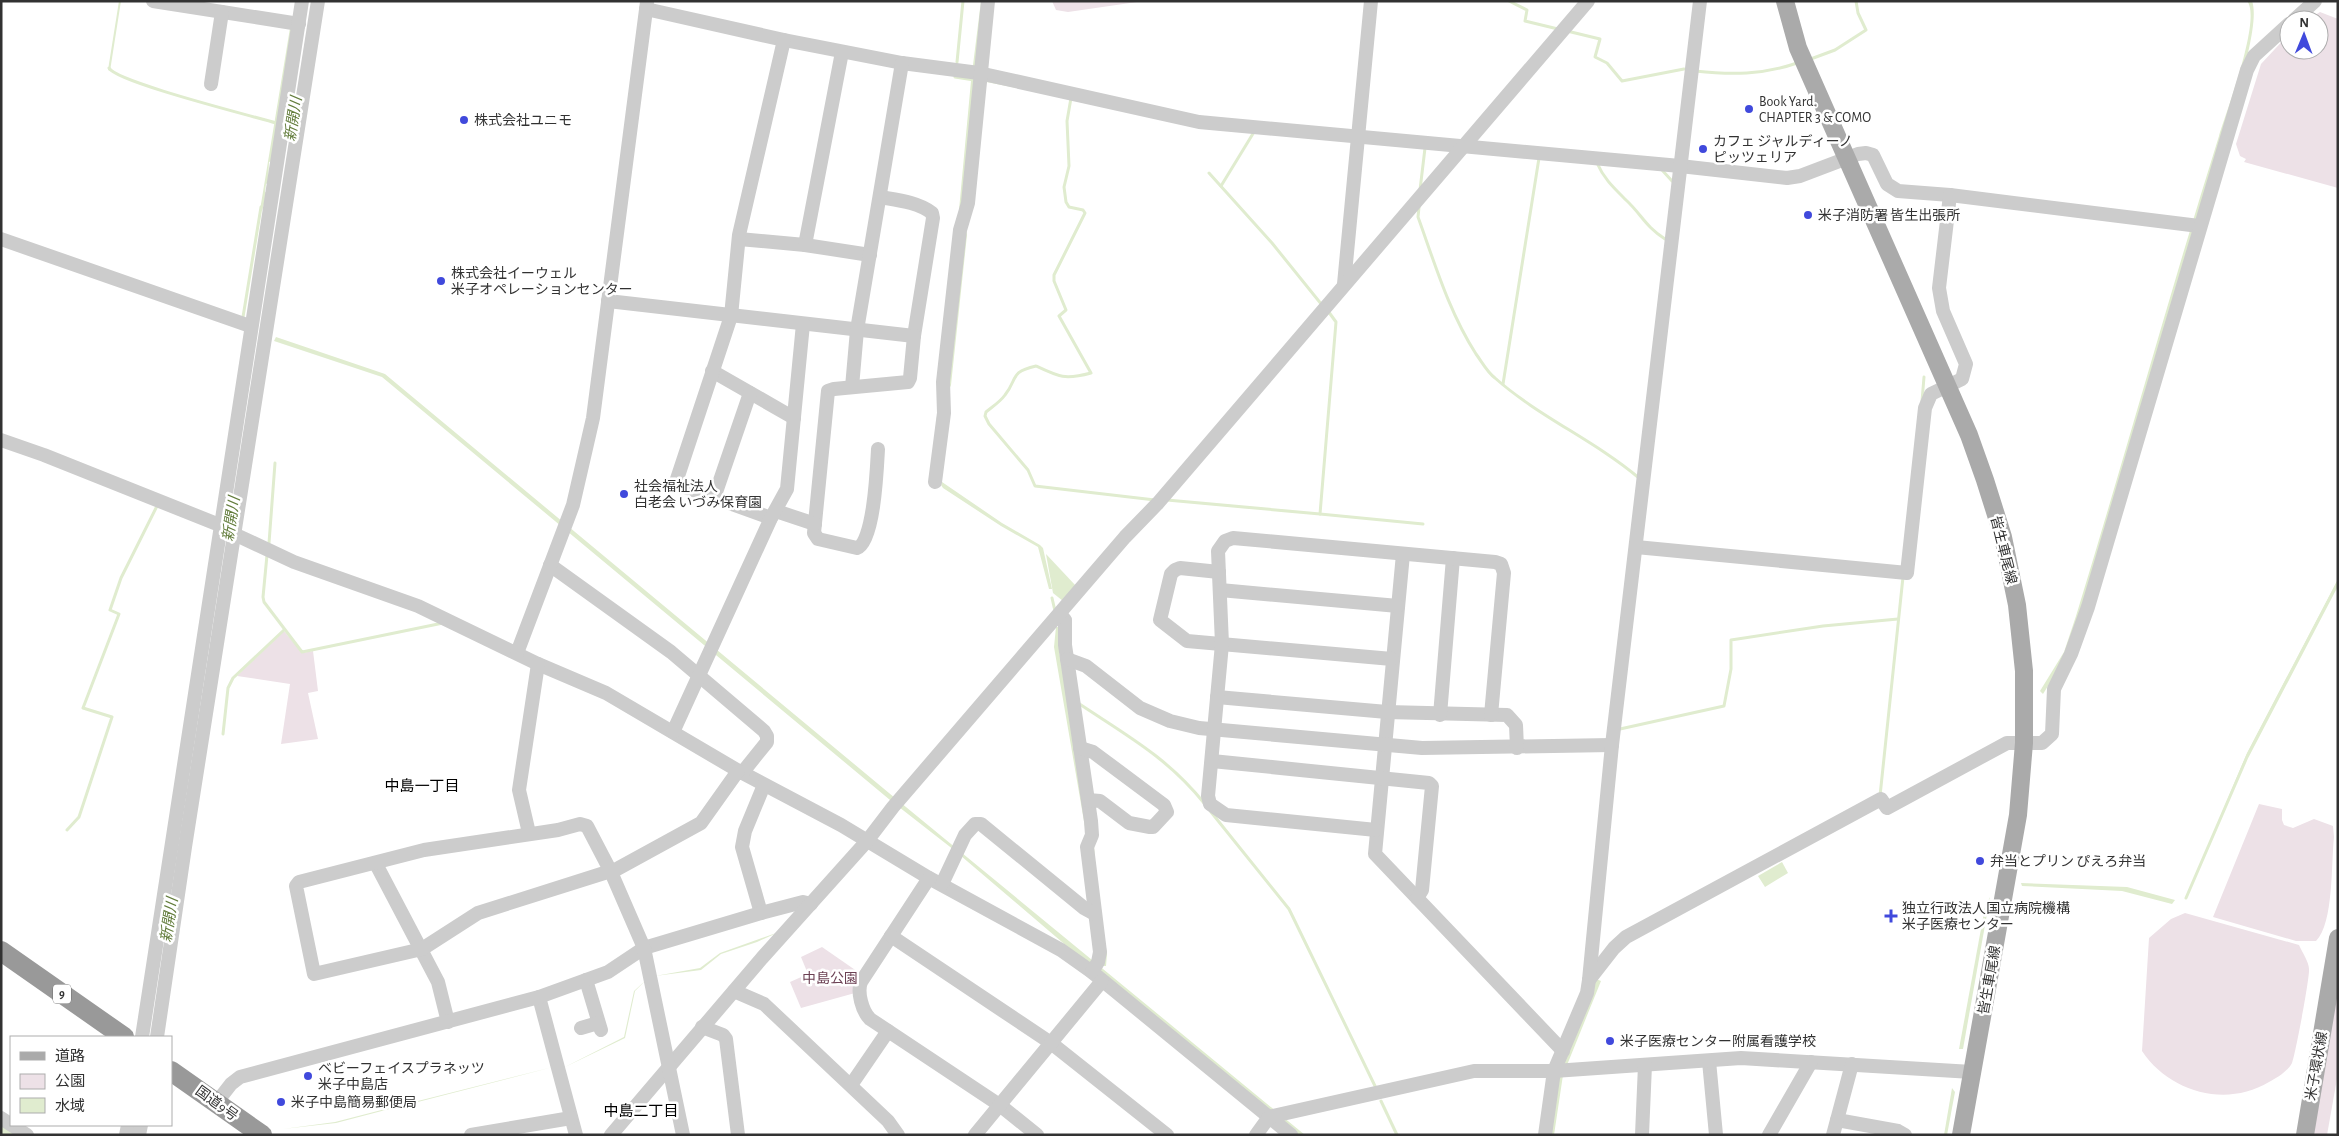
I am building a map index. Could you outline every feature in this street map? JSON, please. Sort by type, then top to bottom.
[{"type":"highway","name":"9","points":[[1,951],[123,1036]]},
{"type":"highway","name":"国道9号","points":[[172,1072],[262,1135]]},
{"type":"main road","name":"皆生車尾線","points":[[1785,1],[1798,48],[1946,386],[1985,480],[2003,537],[2018,614],[2024,671],[2024,743],[2018,815],[1961,1135]]},
{"type":"main road","name":"米子環状線","points":[[2305,1135],[2338,938]]},
{"type":"street","points":[[153,1],[299,24]]},
{"type":"street","points":[[157,1036],[230,531],[302,1]]},
{"type":"street","points":[[258,325],[318,1]]},
{"type":"street","points":[[936,482],[960,230],[966,213],[977,76],[988,1]]},
{"type":"street","points":[[1344,284],[1371,1]]},
{"type":"street","points":[[611,1135],[702,1027],[867,841],[896,803],[1588,1]]},
{"type":"street","points":[[1545,1135],[1561,1070],[1563,1051],[1587,993],[1589,980],[1612,745],[1700,1]]},
{"type":"street","points":[[2305,10],[2315,1]]},
{"type":"street","points":[[517,652],[572,505],[593,418],[647,5],[784,40],[977,76],[1199,122],[1680,166],[1787,178],[1800,176],[1858,154],[1869,153],[1873,155],[1887,184],[1892,189],[2194,226]]},
{"type":"street","points":[[211,84],[222,12]]},
{"type":"street","points":[[1589,980],[1614,948],[1636,931],[1881,798],[1886,808],[2007,743],[2042,743],[2052,734],[2054,689],[2071,654],[2088,607],[2194,226],[2247,70],[2254,56],[2279,33]]},
{"type":"street","points":[[784,40],[739,239],[731,316],[676,482],[679,486],[714,498],[815,524]]},
{"type":"street","points":[[805,245],[842,52]]},
{"type":"street","points":[[852,387],[857,330],[902,63]]},
{"type":"street","points":[[1636,547],[1907,573],[1925,408],[1931,394],[1962,379],[1966,364],[1943,311],[1939,288],[1950,196]]},
{"type":"street","points":[[878,449],[871,523],[861,547],[857,548],[821,541],[815,536],[815,524],[828,391],[908,382],[910,378],[914,336],[932,213],[927,209],[906,202],[880,197]]},
{"type":"street","points":[[1,239],[258,325]]},
{"type":"street","points":[[739,239],[805,245],[870,256]]},
{"type":"street","points":[[608,301],[914,336]]},
{"type":"street","points":[[672,732],[773,514],[787,489],[804,324]]},
{"type":"street","points":[[712,372],[794,418]]},
{"type":"street","points":[[714,498],[750,393]]},
{"type":"street","points":[[1,440],[44,455],[230,531],[294,562],[418,606],[517,652],[538,664],[606,693],[740,772],[867,841],[929,878],[1098,972],[1291,1135]]},
{"type":"street","points":[[142,1036],[196,677],[230,531]]},
{"type":"street","points":[[1376,830],[1220,813],[1210,804],[1208,796],[1222,644],[1218,551],[1225,541],[1233,538],[1496,562],[1504,568],[1492,715]]},
{"type":"street","points":[[1403,554],[1375,854],[1563,1051]]},
{"type":"street","points":[[1440,715],[1453,558]]},
{"type":"street","points":[[550,565],[671,652],[767,736],[766,742],[740,772],[701,823],[611,872],[478,912],[422,949],[318,975],[313,973],[295,890],[296,884],[424,850],[558,830],[580,824],[587,826],[611,872],[644,948],[683,1135]]},
{"type":"street","points":[[1219,572],[1180,568],[1174,570],[1171,574],[1160,620],[1187,640],[1392,659]]},
{"type":"street","points":[[1220,590],[1398,606]]},
{"type":"street","points":[[976,1135],[1051,1044],[1098,972],[1100,952],[1088,800],[1067,659],[1065,620],[1060,614]]},
{"type":"street","points":[[1067,659],[1086,666],[1140,708],[1182,725],[1215,730],[1384,745],[1459,749],[1612,745]]},
{"type":"street","points":[[530,833],[519,790],[538,664]]},
{"type":"street","points":[[1217,696],[1387,712],[1440,715],[1507,715],[1512,718],[1516,725],[1517,748]]},
{"type":"street","points":[[1080,748],[1093,752],[1164,805],[1166,812],[1153,827],[1150,827],[1128,823],[1100,802],[1088,800]]},
{"type":"street","points":[[1212,761],[1429,783],[1432,786],[1422,890],[1417,898]]},
{"type":"street","points":[[761,912],[742,847],[745,831],[764,785]]},
{"type":"street","points":[[942,884],[965,834],[975,824],[984,825],[1084,908],[1096,914]]},
{"type":"street","points":[[376,864],[438,982],[448,1022]]},
{"type":"street","points":[[929,878],[859,988],[866,1015],[1000,1106],[1037,1135]]},
{"type":"street","points":[[217,1102],[240,1076],[539,997],[608,972],[644,948],[761,912],[803,902],[811,904]]},
{"type":"street","points":[[891,936],[1051,1044],[1167,1135]]},
{"type":"street","points":[[581,1028],[600,1027],[586,980]]},
{"type":"street","points":[[734,991],[764,1004],[894,1126],[898,1135]]},
{"type":"street","points":[[539,997],[576,1135]]},
{"type":"street","points":[[702,1027],[723,1035],[726,1039],[738,1135]]},
{"type":"street","points":[[851,1085],[888,1031]]},
{"type":"street","points":[[1256,1135],[1270,1117],[1465,1073],[1498,1070],[1561,1070],[1742,1058],[1972,1072]]},
{"type":"street","points":[[1709,1061],[1716,1135]]},
{"type":"street","points":[[1769,1135],[1811,1062]]},
{"type":"street","points":[[1833,1135],[1852,1064]]},
{"type":"street","points":[[1642,1135],[1645,1065]]},
{"type":"street","points":[[472,1135],[571,1118]]},
{"type":"street","points":[[1837,1120],[1898,1130],[1905,1135]]},
{"type":"street","points":[[13,1126],[27,1135]]},
{"type":"green space","points":[[1052,1],[1144,1],[1068,12],[1056,10]]},
{"type":"green space","points":[[2329,16],[2338,19],[2338,188],[2244,162],[2246,159],[2240,156],[2236,144],[2261,64],[2279,45],[2279,60],[2329,60]]},
{"type":"green space","points":[[284,631],[302,653],[313,651],[318,691],[308,693],[318,739],[281,744],[290,684],[237,676]]},
{"type":"green space","points":[[2259,804],[2282,809],[2284,825],[2293,828],[2314,819],[2333,826],[2334,837],[2329,907],[2322,932],[2316,941],[2296,941],[2213,917]]},
{"type":"green space","points":[[2185,913],[2299,945],[2308,963],[2307,986],[2292,1063],[2279,1076],[2252,1090],[2235,1094],[2217,1094],[2200,1092],[2183,1086],[2167,1077],[2153,1065],[2142,1051],[2149,938],[2171,919]]},
{"type":"green space","name":"中島公園","points":[[822,947],[861,974],[855,993],[801,1008],[790,982],[808,974],[801,957]]},
{"type":"green space","points":[[2338,969],[2338,1073],[2327,1135],[2310,1135]]},
{"type":"water","points":[[119,1],[121,1],[110,71],[108,70]]},
{"type":"water","points":[[981,1],[979,69],[1058,96],[976,80],[963,210],[967,235],[951,385],[942,408],[930,478],[962,235],[959,210],[971,81]]},
{"type":"water","points":[[2247,1],[2252,1],[2254,15],[2239,88],[2209,180],[2088,596],[2069,647],[2043,694],[2040,691],[2064,652],[2076,616],[2182,256],[2235,88],[2247,45],[2250,26],[2250,11]]},
{"type":"water","points":[[290,28],[293,29],[272,161],[269,162],[268,183],[266,184],[265,192],[267,193],[262,211],[260,210]]},
{"type":"water","points":[[276,337],[385,374],[895,798],[1305,1135],[1298,1135],[1076,954],[954,850],[890,800],[382,377],[274,341]]},
{"type":"water","points":[[942,482],[1002,523],[1040,545],[1043,548],[1052,589],[1049,589],[1038,547],[1001,526],[943,488]]},
{"type":"water","points":[[1046,554],[1076,586],[1063,601],[1053,593]]},
{"type":"water","points":[[2338,579],[2255,740],[2188,893],[2247,753]]},
{"type":"water","points":[[1056,627],[1060,627],[1059,651],[1094,845],[1097,894],[1107,954],[1106,966],[1103,966],[1086,833],[1054,647]]},
{"type":"water","points":[[1782,862],[1788,873],[1765,887],[1758,876]]},
{"type":"water","points":[[2021,883],[2127,887],[2175,900],[2172,904],[2122,891],[2022,886]]},
{"type":"water","points":[[1990,897],[1963,1049],[1959,1049],[1985,907]]},
{"type":"water","points":[[779,932],[757,942],[721,954],[701,970],[655,976],[700,968],[720,953]]},
{"type":"water","points":[[1596,979],[1601,981],[1563,1075],[1554,1135],[1549,1135],[1562,1062]]},
{"type":"water","points":[[646,980],[635,991],[625,1038],[563,1068],[624,1037],[634,991]]},
{"type":"water","points":[[553,1067],[410,1104],[410,1103]]},
{"type":"water","points":[[1952,1088],[1955,1092],[1947,1135],[1944,1135]]},
{"type":"water","points":[[397,1106],[336,1123],[283,1129],[335,1122]]},
{"type":"waterway","points":[[957,62],[963,1]]},
{"type":"waterway","points":[[1509,1],[1527,10],[1525,21],[1558,29]]},
{"type":"waterway","points":[[1808,60],[1835,50],[1866,30],[1858,13],[1856,1]]},
{"type":"waterway","points":[[1567,31],[1600,39],[1595,57],[1607,63],[1622,81],[1684,69]]},
{"type":"waterway","points":[[1695,71],[1747,73],[1772,70],[1797,63]]},
{"type":"waterway","points":[[109,68],[135,82],[159,90],[276,123]]},
{"type":"waterway","points":[[955,77],[974,80]]},
{"type":"waterway","points":[[1071,98],[1067,121],[1069,166],[1064,187],[1066,202],[1069,207],[1083,210],[1085,213],[1054,275],[1054,281],[1066,310],[1059,316],[1091,373],[1068,377],[1051,373],[1036,366],[1027,368],[1015,377],[1005,395],[986,412],[985,416],[989,424],[1028,470],[1035,486],[1155,500]]},
{"type":"waterway","points":[[1221,186],[1254,132]]},
{"type":"waterway","points":[[1420,190],[1425,148]]},
{"type":"waterway","points":[[1503,384],[1539,158]]},
{"type":"waterway","points":[[1597,163],[1613,187],[1648,225],[1665,239]]},
{"type":"waterway","points":[[1662,170],[1672,181]]},
{"type":"waterway","points":[[1209,173],[1272,243],[1322,305]]},
{"type":"waterway","points":[[243,317],[261,207]]},
{"type":"waterway","points":[[1419,207],[1418,217],[1450,305],[1466,338],[1487,370],[1530,405],[1622,464],[1639,478]]},
{"type":"waterway","points":[[1328,311],[1336,322],[1320,514],[1423,524]]},
{"type":"waterway","points":[[1922,401],[1924,377]]},
{"type":"waterway","points":[[269,543],[275,463]]},
{"type":"waterway","points":[[1167,500],[1320,514]]},
{"type":"waterway","points":[[67,830],[79,817],[112,717],[83,708],[119,614],[110,610],[121,578],[157,506]]},
{"type":"waterway","points":[[267,555],[264,602],[302,652],[443,623]]},
{"type":"waterway","points":[[1880,796],[1903,577]]},
{"type":"waterway","points":[[2186,898],[2247,757],[2338,583]]},
{"type":"waterway","points":[[1052,598],[1055,611]]},
{"type":"waterway","points":[[1620,729],[1724,706],[1731,669],[1731,640],[1823,626],[1898,619]]},
{"type":"waterway","points":[[223,734],[228,688],[233,678],[284,630]]},
{"type":"waterway","points":[[1078,703],[1161,760],[1204,803]]},
{"type":"waterway","points":[[1211,812],[1289,909],[1375,1086]]},
{"type":"waterway","points":[[1381,1101],[1397,1135]]},
{"type":"waterway","points":[[1,1130],[9,1135]]},
{"type":"place","name":"Book Yard. CHAPTER 3 & COMO","points":[[1749,109]]},
{"type":"place","name":"株式会社ユニモ","points":[[464,120]]},
{"type":"place","name":"カフェ ジャルディーノ ピッツェリア","points":[[1703,149]]},
{"type":"place","name":"米子消防署 皆生出張所","points":[[1808,215]]},
{"type":"place","name":"株式会社イーウェル 米子オペレーションセンター","points":[[441,281]]},
{"type":"place","name":"社会福祉法人 白老会 いづみ保育園","points":[[624,494]]},
{"type":"place","name":"弁当とプリン ぴえろ弁当","points":[[1980,861]]},
{"type":"place","name":"独立行政法人国立病院機構 米子医療センター","points":[[1891,916]]},
{"type":"place","name":"米子医療センター附属看護学校","points":[[1610,1041]]},
{"type":"place","name":"ベビーフェイスプラネッツ 米子中島店","points":[[308,1076]]},
{"type":"place","name":"米子中島簡易郵便局","points":[[281,1102]]},
{"type":"district","name":"中島一丁目","points":[[422,786]]},
{"type":"district","name":"中島二丁目","points":[[641,1111]]},
{"type":"water label","name":"新開川","points":[[293,119]]},
{"type":"water label","name":"新開川","points":[[231,519]]},
{"type":"water label","name":"新開川","points":[[169,920]]}]
